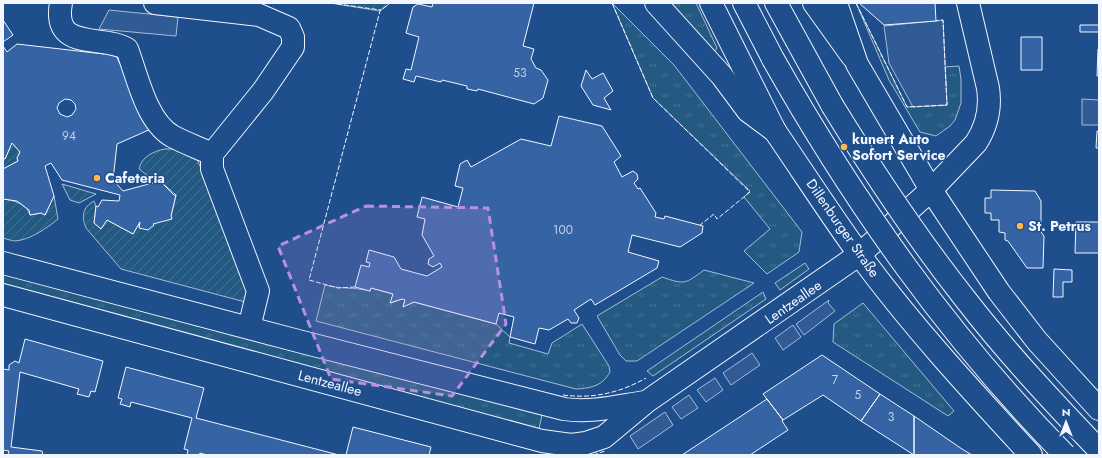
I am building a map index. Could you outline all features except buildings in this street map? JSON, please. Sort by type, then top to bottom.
[{"type":"main road","points":[[61,3],[60,21],[64,30],[78,39],[120,45],[127,49],[139,89],[160,126],[172,136],[212,154]]},
{"type":"main road","points":[[155,3],[259,15],[289,28],[293,37],[293,47],[263,92],[212,154],[212,169],[258,291],[249,328]]},
{"type":"main road","name":"Dillenburger Straße","points":[[656,3],[722,76],[748,111],[775,131],[860,254],[949,364],[1031,455]]},
{"type":"main road","points":[[711,3],[775,131]]},
{"type":"main road","points":[[744,3],[805,115],[848,185],[902,262],[947,324],[1000,386],[1065,455]]},
{"type":"main road","points":[[776,3],[832,105],[868,163],[913,230],[966,301],[1015,359],[1099,450]]},
{"type":"main road","points":[[814,3],[857,64],[931,190],[1000,292],[1037,341],[1099,409]]},
{"type":"main road","points":[[836,3],[857,64]]},
{"type":"main road","name":"Lentzeallee","points":[[3,295],[542,441],[570,450],[604,437],[646,402],[860,254],[931,190],[976,143],[982,134],[988,116],[989,98],[968,3]]},
{"type":"main road","name":"Lentzeallee","points":[[3,263],[564,409],[577,411],[646,402]]},
{"type":"main road","points":[[570,450],[577,411]]},
{"type":"highlighted area","points":[[366,206],[488,208],[506,324],[452,396],[331,379],[278,246]]},
{"type":"green space","points":[[330,3],[390,3],[380,11]]},
{"type":"green space","points":[[612,3],[674,65],[802,232],[799,252],[767,274],[744,251],[770,229],[744,197],[750,191],[653,98]]},
{"type":"green space","points":[[670,3],[696,3],[717,48],[714,52]]},
{"type":"green space","points":[[856,3],[907,107],[947,105],[945,67],[959,66],[961,79],[961,103],[955,120],[950,126],[936,136],[920,132],[889,80]]},
{"type":"green space","points":[[12,143],[20,152],[17,158],[18,161],[3,169],[3,158],[5,159]]},
{"type":"green space","points":[[165,149],[181,149],[195,154],[252,293],[249,303],[121,269],[86,228],[83,216],[84,212],[87,206],[94,201],[96,206],[94,223],[101,229],[107,220],[133,234],[140,222],[139,227],[171,216],[176,195],[158,179],[156,182],[139,169],[145,158],[157,151]]},
{"type":"green space","points":[[62,184],[96,194],[79,203],[70,200]]},
{"type":"green space","points":[[54,196],[58,219],[44,230],[21,240],[15,241],[3,238],[3,199],[11,200],[23,205],[30,215],[41,213],[45,215]]},
{"type":"green space","points":[[805,263],[809,269],[780,290],[775,283]]},
{"type":"green space","points":[[704,270],[754,283],[637,361],[626,361],[620,355],[597,316],[662,277],[684,282],[693,278]]},
{"type":"green space","points":[[3,272],[542,415],[539,429],[3,287]]},
{"type":"green space","points":[[325,285],[370,291],[371,288],[393,294],[391,303],[402,299],[405,300],[403,306],[414,302],[496,324],[510,337],[509,343],[548,354],[552,343],[582,324],[609,366],[610,372],[604,380],[596,385],[576,389],[316,321]]},
{"type":"green space","points":[[763,292],[766,299],[653,376],[647,371]]},
{"type":"green space","points":[[863,303],[954,411],[948,416],[833,342],[834,324]]},
{"type":"shaded area","points":[[109,10],[178,17],[176,36],[99,29]]},
{"type":"shaded area","points":[[943,20],[947,105],[913,107],[889,63],[884,26]]},
{"type":"shaded area","points":[[1082,99],[1099,100],[1099,125],[1082,125]]},
{"type":"shaded area","points":[[829,300],[828,303],[835,311],[804,335],[796,324]]},
{"type":"shaded area","points":[[793,325],[801,337],[783,350],[775,338]]},
{"type":"shaded area","points":[[752,353],[760,365],[731,385],[723,373]]},
{"type":"shaded area","points":[[715,378],[723,390],[706,402],[697,390]]},
{"type":"shaded area","points":[[689,395],[698,408],[681,419],[672,407]]},
{"type":"shaded area","points":[[665,412],[673,425],[638,449],[630,436]]},
{"type":"fence","points":[[330,3],[381,10]]},
{"type":"fence","points":[[355,287],[338,288],[309,280],[380,11],[390,3]]},
{"type":"fence","points":[[612,3],[653,98],[750,192],[717,219],[714,214],[700,225]]},
{"type":"fence","points":[[856,3],[907,107],[947,105],[943,20],[936,21]]},
{"type":"fence","points":[[563,395],[585,396],[606,394],[626,388],[646,378]]},
{"type":"fence","points":[[593,455],[605,451]]},
{"type":"place","name":"kunert Auto Sofort Service","points":[[844,147]]},
{"type":"place","name":"Cafeteria","points":[[97,178]]},
{"type":"place","name":"St. Petrus","points":[[1020,226]]}]
